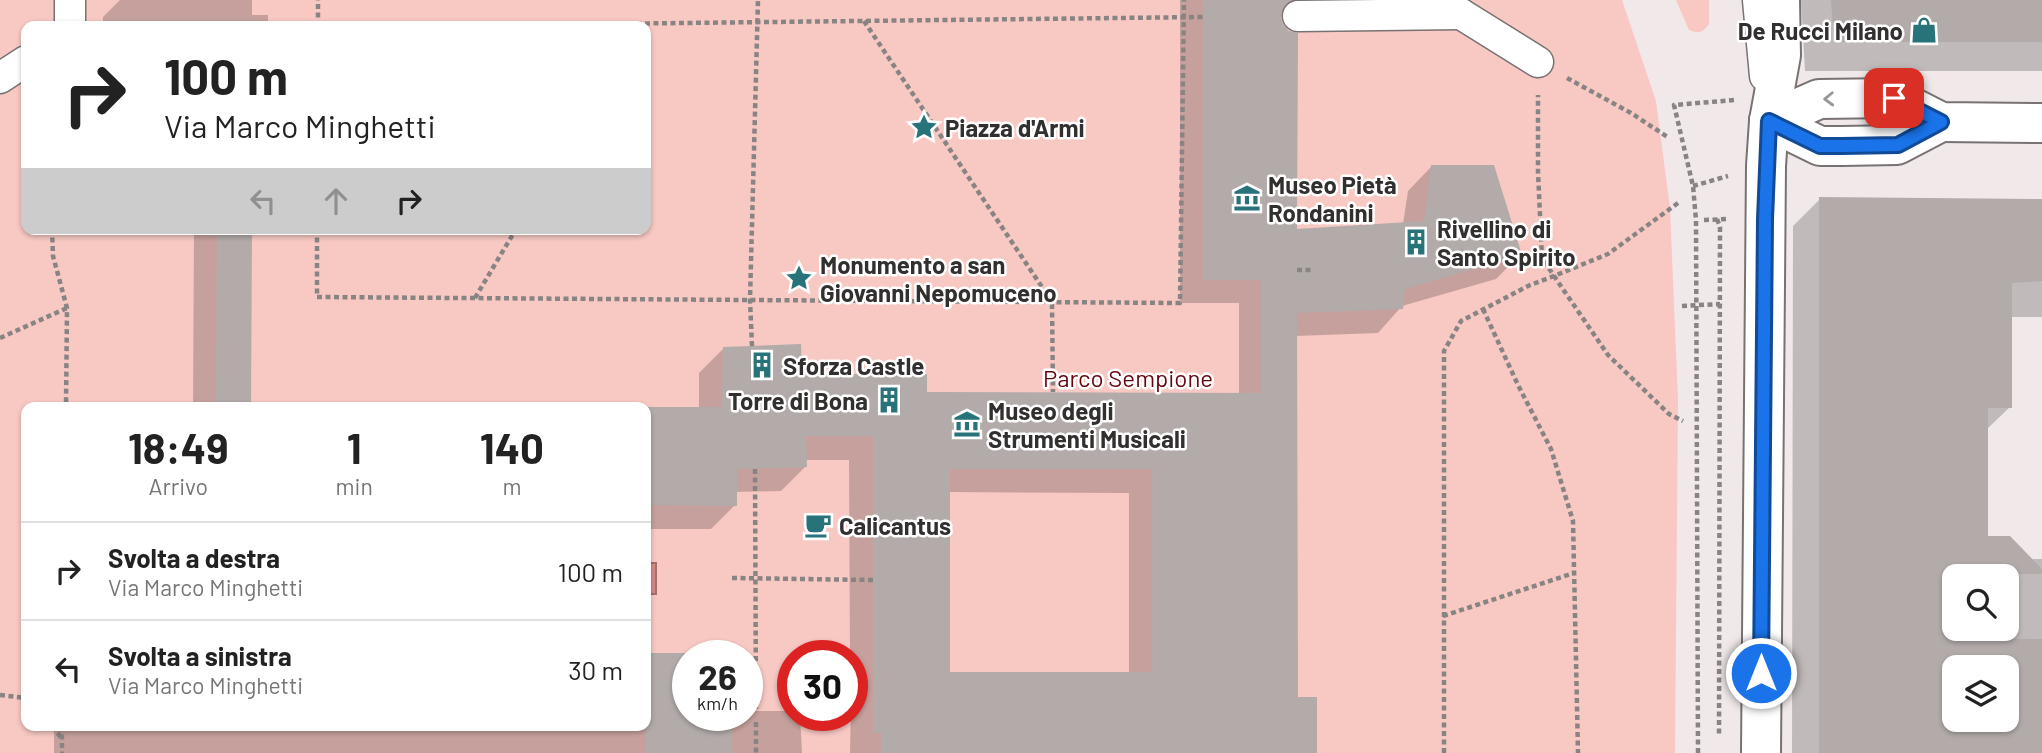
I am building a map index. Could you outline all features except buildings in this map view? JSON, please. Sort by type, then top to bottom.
[{"type":"street","points":[[70,0],[70,21]]},
{"type":"street","points":[[1758,0],[1768,109],[1761,753]]},
{"type":"street","points":[[1768,109],[1781,55],[1780,0]]},
{"type":"street","points":[[1298,16],[1461,7],[1538,62]]},
{"type":"street","points":[[0,78],[21,64]]},
{"type":"street","points":[[1768,109],[1820,146],[1898,145],[1941,122],[2042,123]]},
{"type":"path","points":[[317,21],[318,0]]},
{"type":"path","points":[[752,346],[750,300],[758,0]]},
{"type":"path","points":[[317,235],[317,297],[1180,303],[1184,0]]},
{"type":"path","points":[[651,25],[1203,17]]},
{"type":"path","points":[[864,21],[1052,302],[1053,392]]},
{"type":"path","points":[[1669,138],[1538,62],[1538,172],[1542,258],[1608,355],[1669,414],[1683,421]]},
{"type":"path","points":[[1698,753],[1697,305],[1693,186],[1674,105],[1768,109]]},
{"type":"path","points":[[1444,753],[1444,351],[1461,321],[1531,285],[1608,254],[1678,203]]},
{"type":"path","points":[[1717,219],[1720,227],[1719,739]]},
{"type":"path","points":[[1704,220],[1728,219]]},
{"type":"path","points":[[52,235],[53,256],[67,308],[66,402]]},
{"type":"path","points":[[475,298],[512,235]]},
{"type":"path","points":[[1297,270],[1314,270]]},
{"type":"path","points":[[1682,306],[1720,304]]},
{"type":"path","points":[[0,338],[67,308]]},
{"type":"path","points":[[1483,309],[1551,449],[1573,521],[1578,753]]},
{"type":"path","points":[[755,469],[755,640]]},
{"type":"path","points":[[1443,616],[1574,573]]},
{"type":"path","points":[[732,578],[874,580]]},
{"type":"path","points":[[0,695],[21,697]]},
{"type":"path","points":[[56,731],[62,739]]},
{"type":"path","points":[[62,731],[62,753]]},
{"type":"path","points":[[755,731],[756,753]]},
{"type":"green space","name":"Parco Sempione","points":[[0,0],[1622,0],[1656,101],[1670,208],[1678,400],[1675,753],[0,753]]},
{"type":"green space","points":[[1676,0],[1709,0],[1709,24],[1700,32],[1689,30]]},
{"type":"shaded area","points":[[651,563],[656,563],[656,594],[651,594]]},
{"type":"place","name":"De Rucci Milano","points":[[1924,30]]},
{"type":"place","name":"Piazza d'Armi","points":[[924,127]]},
{"type":"place","name":"Museo Pietà Rondanini","points":[[1247,198]]},
{"type":"place","name":"Rivellino di Santo Spirito","points":[[1416,242]]},
{"type":"place","name":"Monumento a san Giovanni Nepomuceno","points":[[799,278]]},
{"type":"place","name":"Sforza Castle","points":[[762,365]]},
{"type":"place","name":"Torre di Bona","points":[[889,400]]},
{"type":"place","name":"Museo degli Strumenti Musicali","points":[[967,424]]},
{"type":"place","name":"Calicantus","points":[[818,525]]},
{"type":"route","points":[[1761,673],[1765,219],[1769,121],[1820,146],[1898,145],[1941,122],[1894,98]]}]
